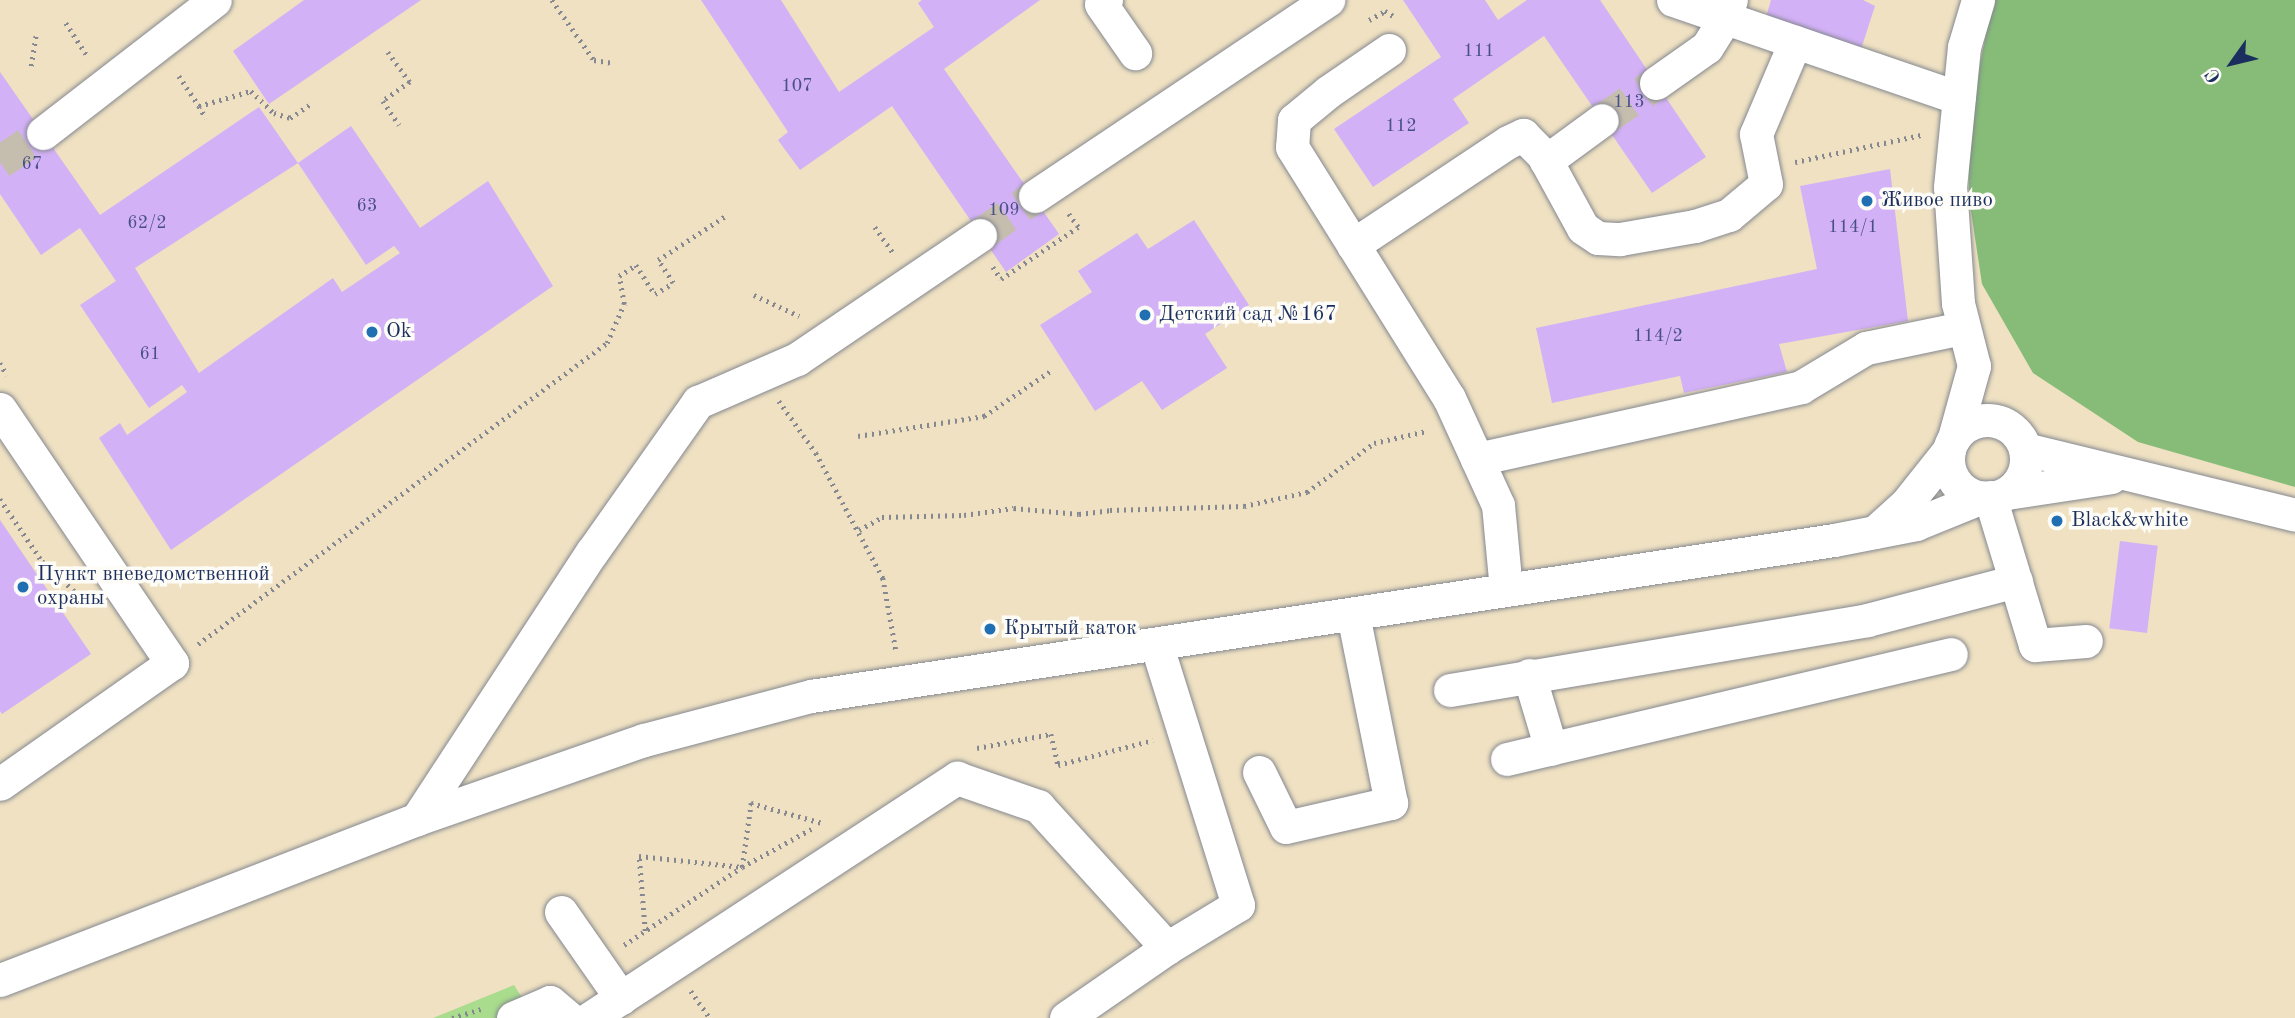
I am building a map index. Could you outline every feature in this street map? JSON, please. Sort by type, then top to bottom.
[{"type":"street","points":[[43,133],[215,0]]},
{"type":"street","points":[[1106,0],[1101,4],[1135,53]]},
{"type":"street","points":[[1042,192],[1292,10],[1328,0]]},
{"type":"street","points":[[1673,0],[1728,9],[1795,42],[1959,98]]},
{"type":"street","points":[[1978,0],[1964,47],[1950,187],[1958,303],[1963,327],[1974,366],[2018,439],[2023,474],[1993,496]]},
{"type":"street","points":[[1656,83],[1707,47],[1728,9]]},
{"type":"street","points":[[1353,245],[1508,142],[1523,135],[1546,161],[1583,228],[1598,238],[1620,239],[1695,226],[1729,215],[1766,184],[1756,134],[1795,42]]},
{"type":"street","points":[[1390,50],[1328,92],[1294,120],[1292,146],[1450,398],[1498,505],[1506,589]]},
{"type":"street","points":[[1546,161],[1602,120]]},
{"type":"street","points":[[417,819],[598,543],[698,402],[797,359],[977,237]]},
{"type":"street","points":[[1478,458],[1801,387],[1866,348],[1963,327]]},
{"type":"street","points":[[1974,366],[1952,444],[1952,475],[1960,486],[1993,496]]},
{"type":"street","points":[[0,409],[172,663],[0,785]]},
{"type":"street","points":[[1875,532],[1906,504],[1952,444],[1974,422],[1987,420],[2000,421],[2018,439],[2128,474],[2295,515]]},
{"type":"street","points":[[0,980],[417,819],[643,740],[811,696],[1157,646],[1875,532],[1916,524],[1993,496],[2128,474]]},
{"type":"street","points":[[1993,496],[2035,645],[2086,641]]},
{"type":"street","points":[[1450,690],[1867,620],[2015,581]]},
{"type":"street","points":[[1259,772],[1286,827],[1391,803],[1353,614]]},
{"type":"street","points":[[1066,1018],[1167,948],[1238,905],[1157,646]]},
{"type":"street","points":[[1507,759],[1951,654]]},
{"type":"street","points":[[1529,675],[1551,749]]},
{"type":"street","points":[[590,1018],[957,778],[1038,806],[1167,948]]},
{"type":"street","points":[[561,912],[621,998]]},
{"type":"street","points":[[513,1018],[550,1002],[569,1018]]},
{"type":"path","points":[[552,0],[594,60],[613,64]]},
{"type":"path","points":[[66,23],[92,63]]},
{"type":"path","points":[[31,65],[36,33]]},
{"type":"path","points":[[388,52],[410,82],[383,100],[399,125]]},
{"type":"path","points":[[179,76],[206,118]]},
{"type":"path","points":[[199,106],[251,91],[274,113],[290,118],[311,104]]},
{"type":"path","points":[[1763,169],[1921,135]]},
{"type":"path","points":[[977,237],[1002,279],[1078,227],[1042,192]]},
{"type":"path","points":[[172,663],[607,343],[624,304],[619,276],[636,265],[656,294],[673,283],[658,260],[727,215]]},
{"type":"path","points":[[875,228],[897,258]]},
{"type":"path","points":[[754,295],[797,316]]},
{"type":"path","points":[[858,436],[984,416],[1052,370]]},
{"type":"path","points":[[776,397],[816,453],[883,578],[898,661]]},
{"type":"path","points":[[859,530],[882,517],[952,516],[1014,508],[1079,514],[1110,510],[1244,506],[1307,492],[1374,443],[1463,426]]},
{"type":"path","points":[[0,499],[41,561],[79,593],[93,611]]},
{"type":"path","points":[[645,932],[639,856],[742,867],[751,803],[822,823]]},
{"type":"green space","points":[[1993,0],[2295,0],[2295,487],[2138,442],[2033,373],[1982,284],[1969,198],[1969,117]]},
{"type":"green space","points":[[514,985],[535,1018],[433,1018]]},
{"type":"building","points":[[304,0],[421,0],[269,104],[233,51]]},
{"type":"building","points":[[701,0],[781,0],[839,92],[934,27],[918,3],[922,0],[1040,0],[944,69],[1059,234],[1006,272],[892,106],[800,170],[778,140],[788,132]]},
{"type":"building","points":[[1403,0],[1485,0],[1498,20],[1527,0],[1600,0],[1706,157],[1652,193],[1544,36],[1453,99],[1469,123],[1373,187],[1334,129],[1441,57]]},
{"type":"building","points":[[1771,0],[1863,0],[1875,6],[1861,49],[1765,21]]},
{"type":"building","name":"Ok","points":[[0,72],[100,215],[259,107],[298,163],[351,126],[420,228],[488,181],[553,286],[171,550],[99,438],[120,423],[127,435],[187,392],[182,385],[149,408],[80,305],[116,281],[80,228],[41,255],[0,194]],"holes":[[[298,163],[366,265],[394,246],[400,253],[342,292],[333,278],[199,373],[135,268]]]},
{"type":"building","points":[[1890,169],[1908,321],[1779,344],[1787,372],[1684,393],[1680,376],[1552,403],[1536,328],[1817,269],[1800,186]]},
{"type":"building","name":"Детский сад №167","points":[[1194,220],[1249,305],[1205,334],[1227,368],[1162,410],[1142,381],[1095,411],[1040,325],[1092,292],[1078,271],[1137,233],[1148,249]]},
{"type":"building","name":"Пункт вневедомственной охраны","points":[[0,520],[91,654],[2,714],[0,711]]},
{"type":"building","points":[[2120,541],[2158,546],[2147,633],[2109,628]]},
{"type":"tunnel","points":[[1602,120],[1656,83]]},
{"type":"tunnel","points":[[0,162],[43,133]]},
{"type":"tunnel","points":[[980,235],[1035,196]]},
{"type":"place","name":"Живое пиво","points":[[1867,201]]},
{"type":"place","name":"Детский сад №167","points":[[1145,315]]},
{"type":"place","name":"Ok","points":[[372,332]]},
{"type":"place","name":"Black&white","points":[[2057,521]]},
{"type":"place","name":"Пункт вневедомственной охраны","points":[[23,587]]},
{"type":"place","name":"Крытый каток","points":[[990,629]]}]
